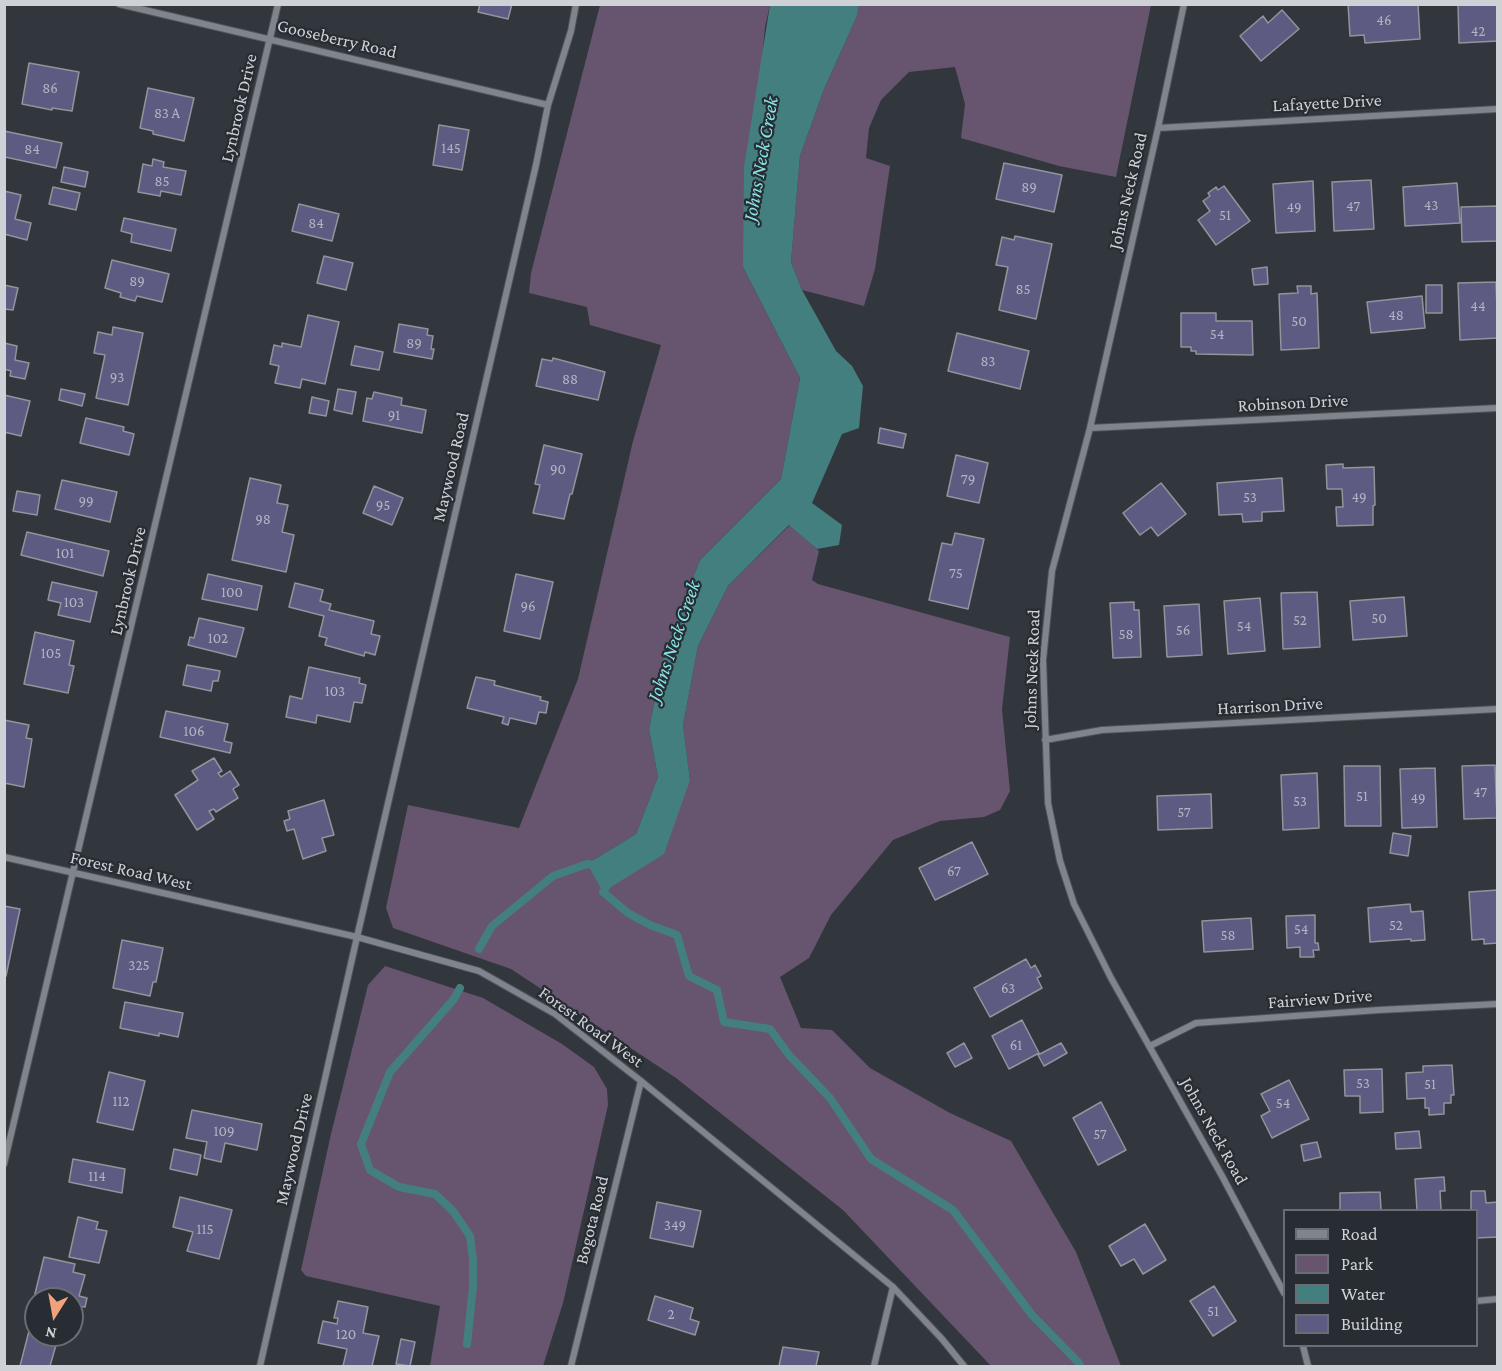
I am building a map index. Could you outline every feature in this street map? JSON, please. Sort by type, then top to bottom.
[{"type":"street","name":"Gooseberry Road","points":[[119,4],[548,105]]},
{"type":"street","name":"Lynbrook Drive","points":[[4,1164],[278,4]]},
{"type":"street","name":"Maywood Road","points":[[357,938],[531,188],[548,105],[571,31],[576,4]]},
{"type":"street","name":"Johns Neck Road","points":[[1184,4],[1090,428],[1052,571],[1043,660],[1048,803],[1060,861],[1074,904],[1111,978],[1283,1291]]},
{"type":"street","name":"Lafayette Drive","points":[[1158,128],[1497,109]]},
{"type":"street","name":"Robinson Drive","points":[[1090,428],[1497,408]]},
{"type":"street","name":"Harrison Drive","points":[[1045,740],[1102,730],[1497,709]]},
{"type":"street","name":"Forest Road West","points":[[4,857],[357,938],[479,971],[555,1014],[642,1081],[893,1287],[964,1366]]},
{"type":"street","name":"Maywood Drive","points":[[260,1366],[357,938]]},
{"type":"street","name":"Fairview Drive","points":[[1150,1046],[1196,1023],[1497,1004]]},
{"type":"street","name":"Bogota Road","points":[[571,1366],[642,1081]]},
{"type":"street","points":[[874,1366],[893,1287]]},
{"type":"street","points":[[1478,1301],[1497,1299]]},
{"type":"street","points":[[1303,1347],[1308,1366]]},
{"type":"green space","points":[[600,5],[770,5],[765,27],[743,267],[800,378],[781,479],[700,560],[665,650],[649,729],[658,777],[636,834],[587,864],[604,892],[690,780],[683,725],[698,646],[728,586],[790,525],[819,551],[812,580],[818,584],[1010,637],[1002,709],[1010,791],[1000,810],[984,817],[940,821],[893,840],[831,915],[809,958],[780,977],[801,1028],[832,1030],[870,1068],[950,1113],[1011,1141],[1076,1252],[1121,1366],[991,1366],[843,1210],[676,1078],[511,969],[393,928],[386,908],[408,805],[519,828],[578,679],[633,441],[661,345],[590,325],[587,307],[529,293],[531,273]]},
{"type":"green space","points":[[859,5],[1151,5],[1116,177],[1059,166],[961,138],[965,104],[955,67],[909,72],[881,100],[869,128],[866,158],[890,166],[875,269],[864,306],[802,290],[791,262],[800,156],[824,89],[857,16]]},
{"type":"green space","points":[[385,966],[483,998],[562,1044],[594,1067],[607,1089],[608,1105],[563,1303],[543,1366],[430,1366],[440,1306],[306,1276],[301,1270],[331,1134],[368,985]]},
{"type":"water","points":[[770,5],[859,5],[857,16],[824,89],[800,156],[791,262],[802,290],[836,351],[852,366],[863,386],[859,428],[842,434],[812,503],[842,525],[839,545],[817,549],[789,525],[728,586],[698,646],[683,725],[690,780],[664,854],[603,892],[587,864],[636,834],[658,777],[649,729],[665,650],[700,560],[781,479],[800,378],[743,267],[744,167]]},
{"type":"building","points":[[480,4],[512,4],[508,19],[478,12]]},
{"type":"building","points":[[1348,4],[1418,4],[1420,39],[1365,43],[1364,35],[1350,36]]},
{"type":"building","points":[[1458,4],[1497,4],[1498,41],[1459,43]]},
{"type":"building","points":[[1282,10],[1299,29],[1261,61],[1240,36],[1263,16],[1268,23]]},
{"type":"building","points":[[29,63],[79,72],[72,111],[22,104]]},
{"type":"building","points":[[148,88],[194,98],[184,141],[153,134],[153,131],[140,128]]},
{"type":"building","points":[[439,125],[469,130],[462,170],[433,165]]},
{"type":"building","points":[[4,131],[62,143],[56,168],[5,157]]},
{"type":"building","points":[[153,159],[164,162],[163,167],[186,171],[181,195],[161,191],[160,196],[138,192],[143,164],[152,166]]},
{"type":"building","points":[[1004,163],[1062,175],[1054,212],[996,199]]},
{"type":"building","points":[[64,167],[88,172],[85,187],[61,182]]},
{"type":"building","points":[[1371,180],[1374,229],[1334,231],[1332,182]]},
{"type":"building","points":[[1313,181],[1315,231],[1276,233],[1273,184]]},
{"type":"building","points":[[1457,183],[1460,223],[1405,226],[1403,187]]},
{"type":"building","points":[[1224,186],[1250,221],[1216,245],[1198,220],[1210,211],[1203,201],[1210,196],[1208,193],[1216,187],[1218,190]]},
{"type":"building","points":[[53,187],[80,193],[76,210],[49,204]]},
{"type":"building","points":[[4,191],[21,195],[15,219],[31,223],[27,240],[4,234]]},
{"type":"building","points":[[299,204],[339,214],[332,241],[292,231]]},
{"type":"building","points":[[1498,206],[1498,241],[1462,242],[1461,207]]},
{"type":"building","points":[[124,218],[176,229],[171,251],[131,242],[132,234],[121,231]]},
{"type":"building","points":[[1015,236],[1052,244],[1036,319],[999,310],[1008,267],[996,265],[1002,237],[1014,240]]},
{"type":"building","points":[[324,256],[353,263],[346,290],[317,283]]},
{"type":"building","points":[[112,260],[169,274],[162,302],[137,296],[135,301],[120,297],[121,293],[105,288]]},
{"type":"building","points":[[1267,267],[1268,284],[1254,285],[1252,269]]},
{"type":"building","points":[[1496,282],[1498,338],[1460,340],[1458,283]]},
{"type":"building","points":[[4,285],[18,288],[13,310],[4,309]]},
{"type":"building","points":[[1426,285],[1442,285],[1442,313],[1426,313]]},
{"type":"building","points":[[1297,286],[1311,286],[1311,294],[1317,293],[1319,348],[1281,350],[1279,294],[1298,293]]},
{"type":"building","points":[[1422,296],[1425,328],[1371,333],[1367,302]]},
{"type":"building","points":[[1181,313],[1216,313],[1216,321],[1252,321],[1253,355],[1196,354],[1196,351],[1191,351],[1191,347],[1181,347]]},
{"type":"building","points":[[308,315],[339,322],[325,384],[302,379],[300,388],[275,383],[279,366],[270,364],[274,345],[282,347],[282,343],[301,347]]},
{"type":"building","points":[[399,324],[428,329],[427,335],[433,336],[432,359],[394,352]]},
{"type":"building","points":[[113,327],[143,333],[128,405],[96,398],[105,355],[94,353],[98,332],[112,335]]},
{"type":"building","points":[[957,333],[1029,351],[1020,389],[948,371]]},
{"type":"building","points":[[4,343],[17,346],[15,360],[29,363],[25,379],[10,376],[11,371],[4,369]]},
{"type":"building","points":[[355,346],[383,352],[379,370],[351,365]]},
{"type":"building","points":[[553,358],[605,372],[598,400],[536,386],[542,359],[552,361]]},
{"type":"building","points":[[61,389],[85,394],[82,406],[59,400]]},
{"type":"building","points":[[338,389],[356,392],[352,414],[334,410]]},
{"type":"building","points":[[374,392],[402,398],[401,405],[426,410],[422,433],[363,421],[367,398],[372,399]]},
{"type":"building","points":[[4,395],[30,401],[21,436],[4,432]]},
{"type":"building","points":[[312,397],[329,401],[326,416],[309,413]]},
{"type":"building","points":[[86,418],[124,427],[123,431],[134,434],[129,455],[80,443]]},
{"type":"building","points":[[880,428],[906,434],[903,448],[878,443]]},
{"type":"building","points":[[544,445],[582,454],[564,519],[533,513],[540,485],[535,484]]},
{"type":"building","points":[[956,455],[988,463],[979,503],[947,496]]},
{"type":"building","points":[[1343,464],[1343,468],[1374,467],[1373,525],[1337,526],[1336,507],[1343,507],[1342,489],[1327,489],[1326,465]]},
{"type":"building","points":[[250,478],[281,485],[277,503],[288,505],[282,532],[294,535],[286,572],[232,560]]},
{"type":"building","points":[[1282,478],[1284,511],[1262,512],[1262,521],[1243,522],[1242,514],[1219,515],[1217,483]]},
{"type":"building","points":[[62,480],[117,492],[110,522],[55,509]]},
{"type":"building","points":[[1161,483],[1186,514],[1158,536],[1151,527],[1140,535],[1123,513]]},
{"type":"building","points":[[374,486],[403,498],[392,525],[363,513]]},
{"type":"building","points":[[17,491],[40,495],[37,515],[13,511]]},
{"type":"building","points":[[27,532],[109,551],[103,576],[21,555]]},
{"type":"building","points":[[955,533],[984,539],[968,609],[929,600],[942,543],[952,545]]},
{"type":"building","points":[[208,574],[262,586],[257,610],[202,599]]},
{"type":"building","points":[[516,574],[553,582],[540,639],[504,631]]},
{"type":"building","points":[[52,582],[97,592],[90,622],[58,615],[61,603],[48,600]]},
{"type":"building","points":[[295,583],[323,590],[320,601],[331,604],[329,610],[374,621],[371,634],[380,636],[375,655],[365,652],[364,656],[325,645],[327,638],[319,636],[324,616],[289,607]]},
{"type":"building","points":[[1317,592],[1320,647],[1283,649],[1281,593]]},
{"type":"building","points":[[1404,597],[1407,636],[1353,640],[1350,601]]},
{"type":"building","points":[[1260,598],[1265,651],[1228,654],[1224,601]]},
{"type":"building","points":[[1134,602],[1134,610],[1139,610],[1141,657],[1113,658],[1110,603]]},
{"type":"building","points":[[1199,604],[1202,655],[1167,657],[1164,606]]},
{"type":"building","points":[[199,618],[244,628],[236,657],[188,645],[190,637],[194,638]]},
{"type":"building","points":[[35,632],[74,641],[69,665],[74,666],[68,693],[24,684]]},
{"type":"building","points":[[187,665],[220,671],[218,681],[213,681],[211,691],[183,685]]},
{"type":"building","points":[[309,667],[360,678],[359,683],[366,685],[362,703],[354,702],[350,722],[317,715],[316,723],[286,717],[290,696],[302,699]]},
{"type":"building","points":[[476,677],[495,681],[494,685],[541,697],[540,700],[548,702],[546,713],[539,712],[536,724],[510,718],[508,725],[502,723],[504,717],[467,708]]},
{"type":"building","points":[[166,711],[228,724],[224,741],[232,743],[230,753],[160,737]]},
{"type":"building","points":[[4,720],[29,725],[26,738],[32,739],[24,787],[4,783]]},
{"type":"building","points":[[214,758],[222,771],[218,773],[221,777],[230,771],[239,785],[233,789],[238,798],[216,812],[214,809],[209,811],[214,819],[197,830],[175,795],[198,780],[192,771]]},
{"type":"building","points":[[1495,765],[1497,818],[1464,819],[1462,766]]},
{"type":"building","points":[[1344,766],[1380,766],[1381,826],[1345,826]]},
{"type":"building","points":[[1435,768],[1437,827],[1402,828],[1400,769]]},
{"type":"building","points":[[1317,773],[1319,828],[1283,830],[1281,775]]},
{"type":"building","points":[[1211,794],[1212,828],[1158,830],[1157,796]]},
{"type":"building","points":[[324,800],[334,835],[322,838],[326,851],[303,859],[294,829],[287,831],[284,821],[290,819],[288,811]]},
{"type":"building","points":[[1393,833],[1411,836],[1408,856],[1390,853]]},
{"type":"building","points":[[972,842],[988,874],[935,900],[919,868]]},
{"type":"building","points":[[1498,890],[1498,943],[1484,944],[1484,939],[1472,940],[1469,892]]},
{"type":"building","points":[[1410,904],[1411,912],[1423,911],[1425,940],[1370,942],[1368,908]]},
{"type":"building","points":[[4,906],[20,909],[6,976],[4,975]]},
{"type":"building","points":[[1315,915],[1315,943],[1318,943],[1319,950],[1313,950],[1314,957],[1300,957],[1300,947],[1287,948],[1286,916]]},
{"type":"building","points":[[1251,918],[1253,949],[1204,952],[1202,921]]},
{"type":"building","points":[[122,940],[163,948],[156,982],[153,982],[150,996],[113,988]]},
{"type":"building","points":[[1026,959],[1031,968],[1035,965],[1041,976],[1037,978],[1042,988],[990,1017],[974,988]]},
{"type":"building","points":[[125,1002],[183,1013],[178,1037],[159,1033],[159,1036],[120,1028]]},
{"type":"building","points":[[1022,1020],[1039,1053],[1009,1069],[992,1036]]},
{"type":"building","points":[[964,1043],[972,1058],[955,1067],[947,1053]]},
{"type":"building","points":[[1061,1043],[1067,1053],[1044,1066],[1038,1055]]},
{"type":"building","points":[[1452,1065],[1454,1095],[1451,1095],[1451,1103],[1444,1103],[1444,1114],[1429,1115],[1429,1108],[1425,1108],[1425,1098],[1407,1099],[1406,1073],[1423,1072],[1423,1066]]},
{"type":"building","points":[[1382,1069],[1383,1112],[1360,1113],[1360,1096],[1345,1096],[1344,1070]]},
{"type":"building","points":[[109,1072],[145,1081],[133,1130],[97,1122]]},
{"type":"building","points":[[1289,1080],[1309,1119],[1272,1138],[1261,1116],[1270,1111],[1261,1094]]},
{"type":"building","points":[[1101,1102],[1126,1150],[1098,1165],[1073,1118]]},
{"type":"building","points":[[192,1110],[262,1124],[257,1150],[225,1143],[221,1162],[204,1158],[207,1142],[186,1138]]},
{"type":"building","points":[[1419,1131],[1421,1148],[1396,1149],[1395,1133]]},
{"type":"building","points":[[1317,1142],[1321,1157],[1304,1161],[1301,1145]]},
{"type":"building","points":[[174,1149],[201,1155],[197,1175],[170,1169]]},
{"type":"building","points":[[73,1159],[125,1169],[122,1193],[69,1182]]},
{"type":"building","points":[[1444,1177],[1445,1191],[1440,1191],[1441,1209],[1417,1209],[1415,1179]]},
{"type":"building","points":[[1471,1191],[1485,1191],[1486,1203],[1498,1202],[1498,1237],[1478,1238],[1478,1209],[1471,1209]]},
{"type":"building","points":[[1380,1192],[1381,1209],[1340,1209],[1340,1193]]},
{"type":"building","points":[[180,1197],[232,1210],[219,1259],[187,1251],[193,1232],[173,1227]]},
{"type":"building","points":[[657,1202],[701,1211],[693,1247],[650,1238]]},
{"type":"building","points":[[78,1217],[98,1222],[96,1229],[107,1231],[99,1263],[69,1257]]},
{"type":"building","points":[[1145,1224],[1166,1260],[1143,1274],[1134,1259],[1121,1266],[1109,1246]]},
{"type":"building","points":[[44,1257],[75,1264],[73,1272],[85,1275],[82,1287],[37,1287]]},
{"type":"building","points":[[1214,1286],[1236,1321],[1213,1336],[1190,1301]]},
{"type":"building","points":[[655,1296],[693,1308],[690,1319],[699,1322],[695,1335],[648,1320]]},
{"type":"building","points":[[338,1301],[368,1307],[363,1333],[379,1336],[372,1366],[343,1366],[347,1349],[318,1343],[323,1321],[337,1324],[338,1318],[334,1318]]},
{"type":"building","points":[[401,1339],[415,1342],[410,1366],[396,1364]]},
{"type":"building","points":[[25,1347],[55,1347],[50,1366],[20,1366]]},
{"type":"building","points":[[783,1347],[819,1352],[816,1366],[779,1366]]},
{"type":"waterway","name":"Johns Neck Creek","points":[[479,949],[492,926],[553,876],[587,864],[595,865]]},
{"type":"waterway","points":[[608,884],[603,892],[628,913],[650,925],[677,935],[689,976],[717,990],[724,1022],[770,1029],[789,1055],[830,1098],[871,1159],[953,1210],[1032,1315],[1080,1366]]},
{"type":"waterway","name":"Johns Neck Creek","points":[[460,988],[454,999],[390,1072],[361,1144],[370,1170],[399,1187],[435,1194],[453,1211],[470,1236],[473,1287],[467,1344]]}]
